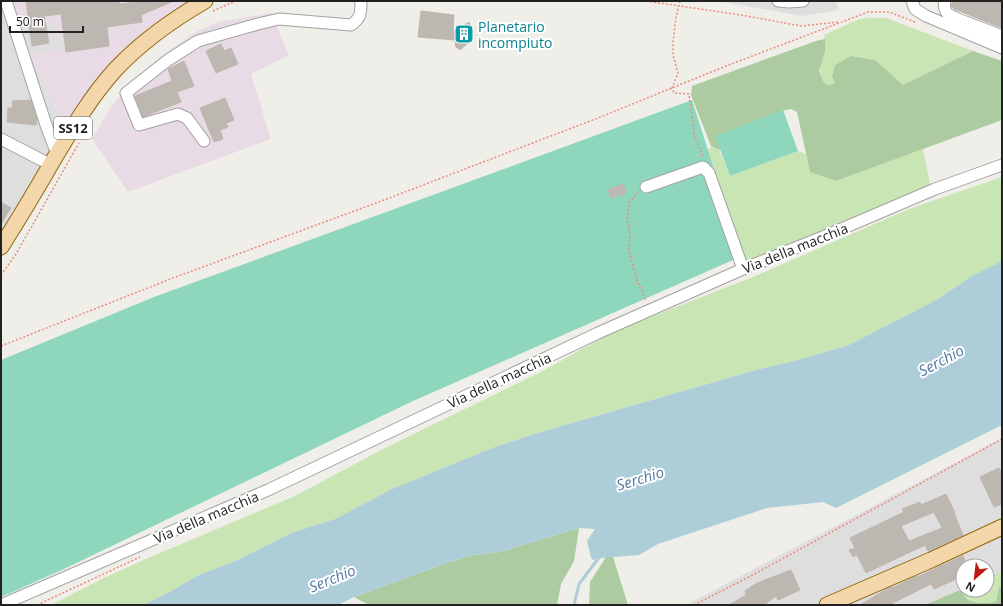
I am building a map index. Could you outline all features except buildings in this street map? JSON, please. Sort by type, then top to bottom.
[{"type":"main road","name":"SS12","points":[[1,247],[87,106],[115,70],[139,47],[166,25],[208,7]]},
{"type":"main road","points":[[827,605],[931,560],[1002,527]]},
{"type":"street","points":[[6,1],[46,125],[54,159]]},
{"type":"street","points":[[204,141],[187,118],[178,114],[139,124],[126,93],[168,60],[198,41],[279,19],[351,25],[358,20],[361,14],[361,1]]},
{"type":"street","points":[[778,1],[804,1]]},
{"type":"street","points":[[912,1],[915,9],[926,16],[1002,48]]},
{"type":"street","points":[[944,1],[944,7],[947,12],[954,17],[999,35],[1002,40]]},
{"type":"street","points":[[1,139],[54,159]]},
{"type":"street","name":"Via della macchia","points":[[1,605],[268,490],[598,333],[743,269],[935,189],[1002,165]]},
{"type":"street","points":[[646,187],[703,167],[709,173],[743,269]]},
{"type":"path","points":[[208,7],[235,1]]},
{"type":"path","points":[[646,1],[741,15],[801,26],[841,22]]},
{"type":"path","points":[[680,1],[676,17],[673,42],[673,55],[678,73],[672,88],[674,93],[689,94],[695,138],[709,173]]},
{"type":"path","points":[[1,346],[173,278],[384,200],[598,118],[868,12],[889,12],[916,22]]},
{"type":"path","points":[[1,275],[16,254],[80,141]]},
{"type":"path","points":[[645,299],[637,280],[628,250],[630,234],[627,218],[628,203],[638,192],[646,187]]},
{"type":"path","points":[[694,605],[762,570],[1002,439]]},
{"type":"shaded area","points":[[1,1],[12,1],[21,27],[57,21],[63,49],[31,54],[64,128],[1,235]]},
{"type":"shaded area","points":[[12,1],[192,1],[167,14],[108,65],[84,96],[64,128],[31,54],[62,49],[57,21],[21,27]]},
{"type":"shaded area","points":[[718,1],[836,1],[839,10],[802,16]]},
{"type":"shaded area","points":[[271,13],[289,55],[251,74],[271,139],[128,192],[92,139],[110,108],[135,78],[164,54],[194,33],[218,22]]},
{"type":"shaded area","points":[[1002,438],[1002,571],[995,574],[995,558],[955,558],[955,592],[925,605],[686,605]]},
{"type":"green space","points":[[886,18],[973,51],[903,85],[874,60],[851,56],[835,65],[835,83],[829,85],[824,83],[820,74],[820,66],[825,45],[824,35],[859,19]]},
{"type":"green space","points":[[825,39],[825,51],[819,71],[824,83],[829,85],[835,83],[832,77],[835,65],[851,56],[875,60],[903,85],[973,51],[1002,61],[1002,120],[836,181],[810,172],[797,112],[791,109],[782,111],[736,144],[719,150],[711,146],[691,95],[692,86]]},
{"type":"green space","points":[[692,100],[742,256],[413,401],[64,569],[1,597],[1,360],[154,297]]},
{"type":"green space","points":[[783,110],[798,151],[730,176],[715,136]]},
{"type":"green space","points":[[712,147],[719,150],[730,176],[798,151],[806,154],[810,172],[836,181],[923,149],[931,188],[751,262],[742,256],[708,149]]},
{"type":"green space","points":[[1002,177],[1002,261],[972,276],[938,299],[849,345],[537,433],[492,448],[392,489],[335,519],[291,533],[233,562],[201,574],[143,605],[51,605],[148,558],[295,496],[383,449],[543,371],[612,332],[753,277],[909,209]]},
{"type":"green space","points":[[579,528],[574,561],[561,584],[557,605],[369,605],[354,597],[449,562],[472,555],[500,552]]},
{"type":"green space","points":[[606,557],[613,557],[628,605],[589,605],[590,582]]},
{"type":"green space","points":[[1002,571],[1002,587],[999,587],[996,602],[980,603],[970,601],[966,598],[995,598],[995,574]]},
{"type":"green space","points":[[999,587],[1002,587],[1002,605],[925,605],[955,592],[955,598],[966,598],[970,601],[980,603],[996,602]]},
{"type":"water","name":"Serchio","points":[[1002,261],[1002,425],[836,508],[823,502],[767,508],[658,544],[639,555],[600,558],[593,560],[591,558],[587,541],[595,529],[579,528],[500,552],[472,555],[449,562],[354,597],[338,605],[143,605],[201,574],[233,562],[291,533],[335,519],[392,489],[492,448],[537,433],[849,345],[938,299],[972,276]]},
{"type":"waterway","points":[[574,605],[579,584],[601,555]]},
{"type":"place","name":"Planetario incompiuto","points":[[464,34]]}]
